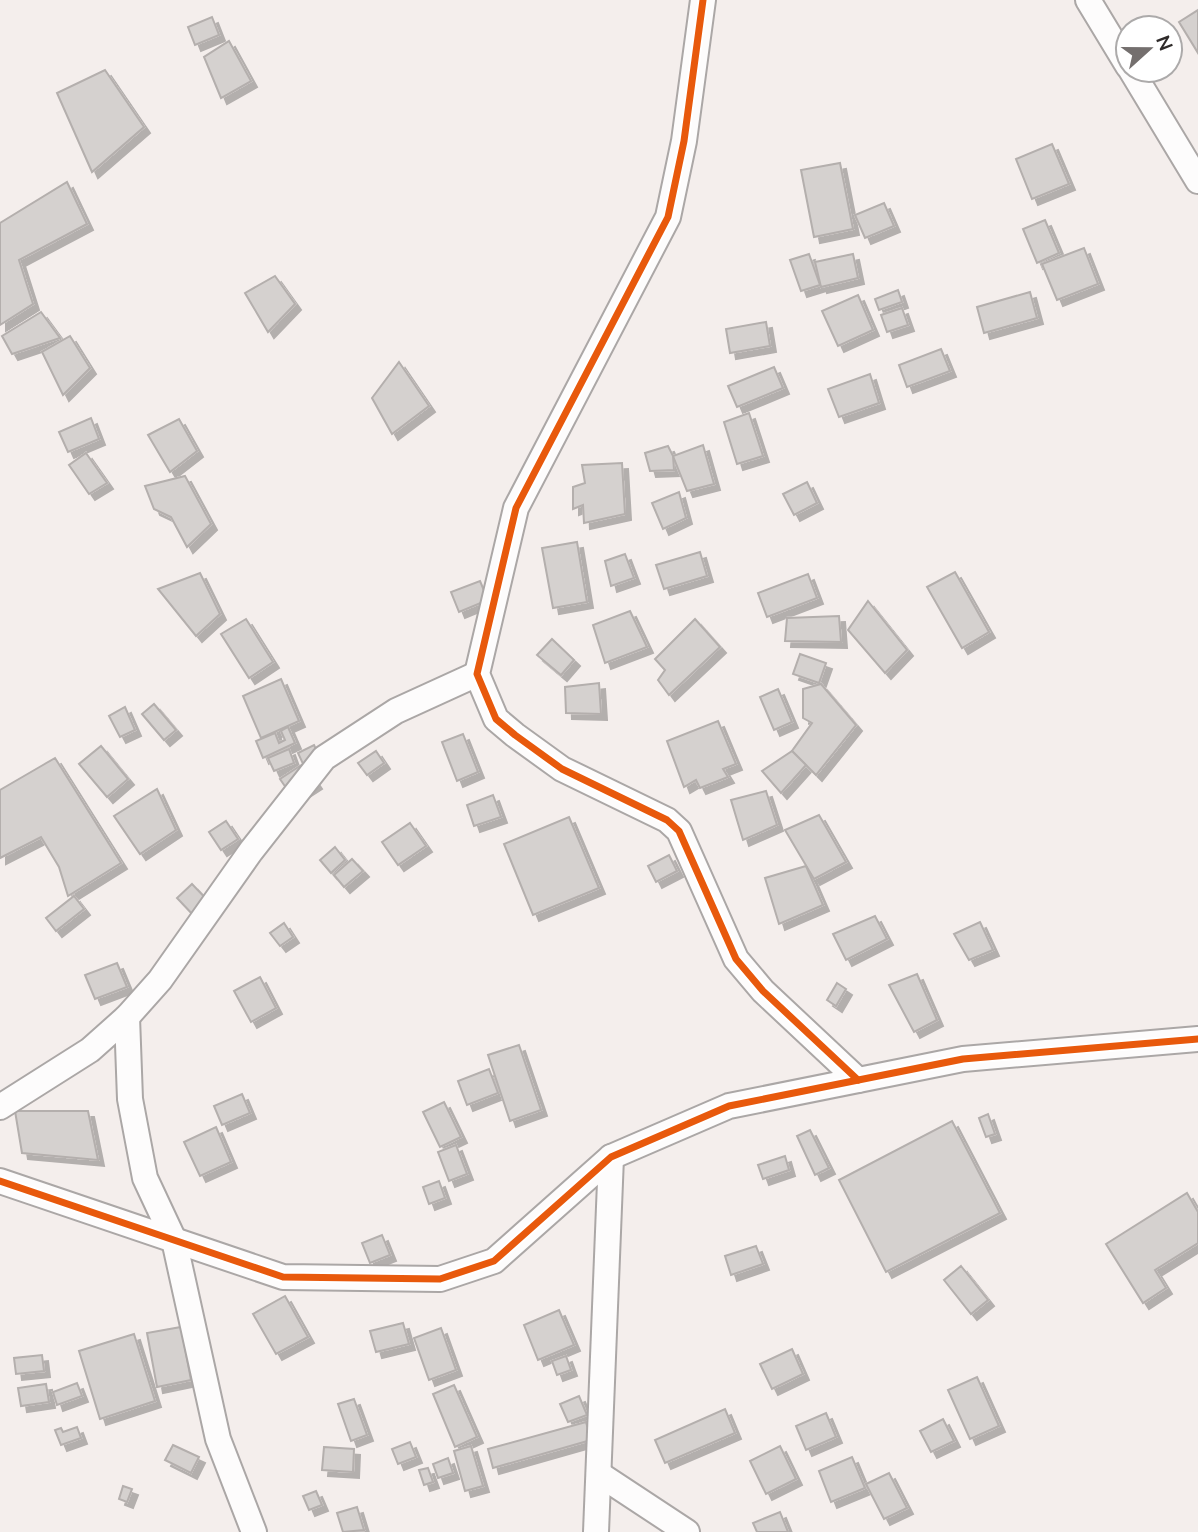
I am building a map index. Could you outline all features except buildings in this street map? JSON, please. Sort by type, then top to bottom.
[{"type":"street","points":[[703,0],[684,141],[668,217],[516,508],[477,674],[496,719],[515,735],[562,769],[667,820],[679,831],[736,960],[763,991],[858,1080]]},
{"type":"street","points":[[1088,0],[1114,43]]},
{"type":"street","points":[[1139,84],[1198,181]]},
{"type":"street","points":[[0,1107],[90,1050],[127,1017],[160,980],[251,851],[324,758],[396,711],[477,674]]},
{"type":"street","points":[[127,1017],[130,1099],[145,1178],[174,1240],[218,1439],[254,1532]]},
{"type":"street","points":[[0,1181],[283,1277],[440,1279],[494,1261],[611,1157],[729,1106],[963,1059],[1198,1039]]},
{"type":"street","points":[[596,1532],[611,1157]]},
{"type":"street","points":[[599,1474],[687,1532]]},
{"type":"cycle path","points":[[703,0],[684,141],[668,217],[516,508],[477,674],[496,719],[515,735],[562,769],[667,820],[679,831],[736,959],[763,991],[858,1080]]},
{"type":"cycle path","points":[[0,1181],[283,1277],[440,1279],[494,1261],[611,1157],[729,1106],[963,1059],[1198,1039]]}]
